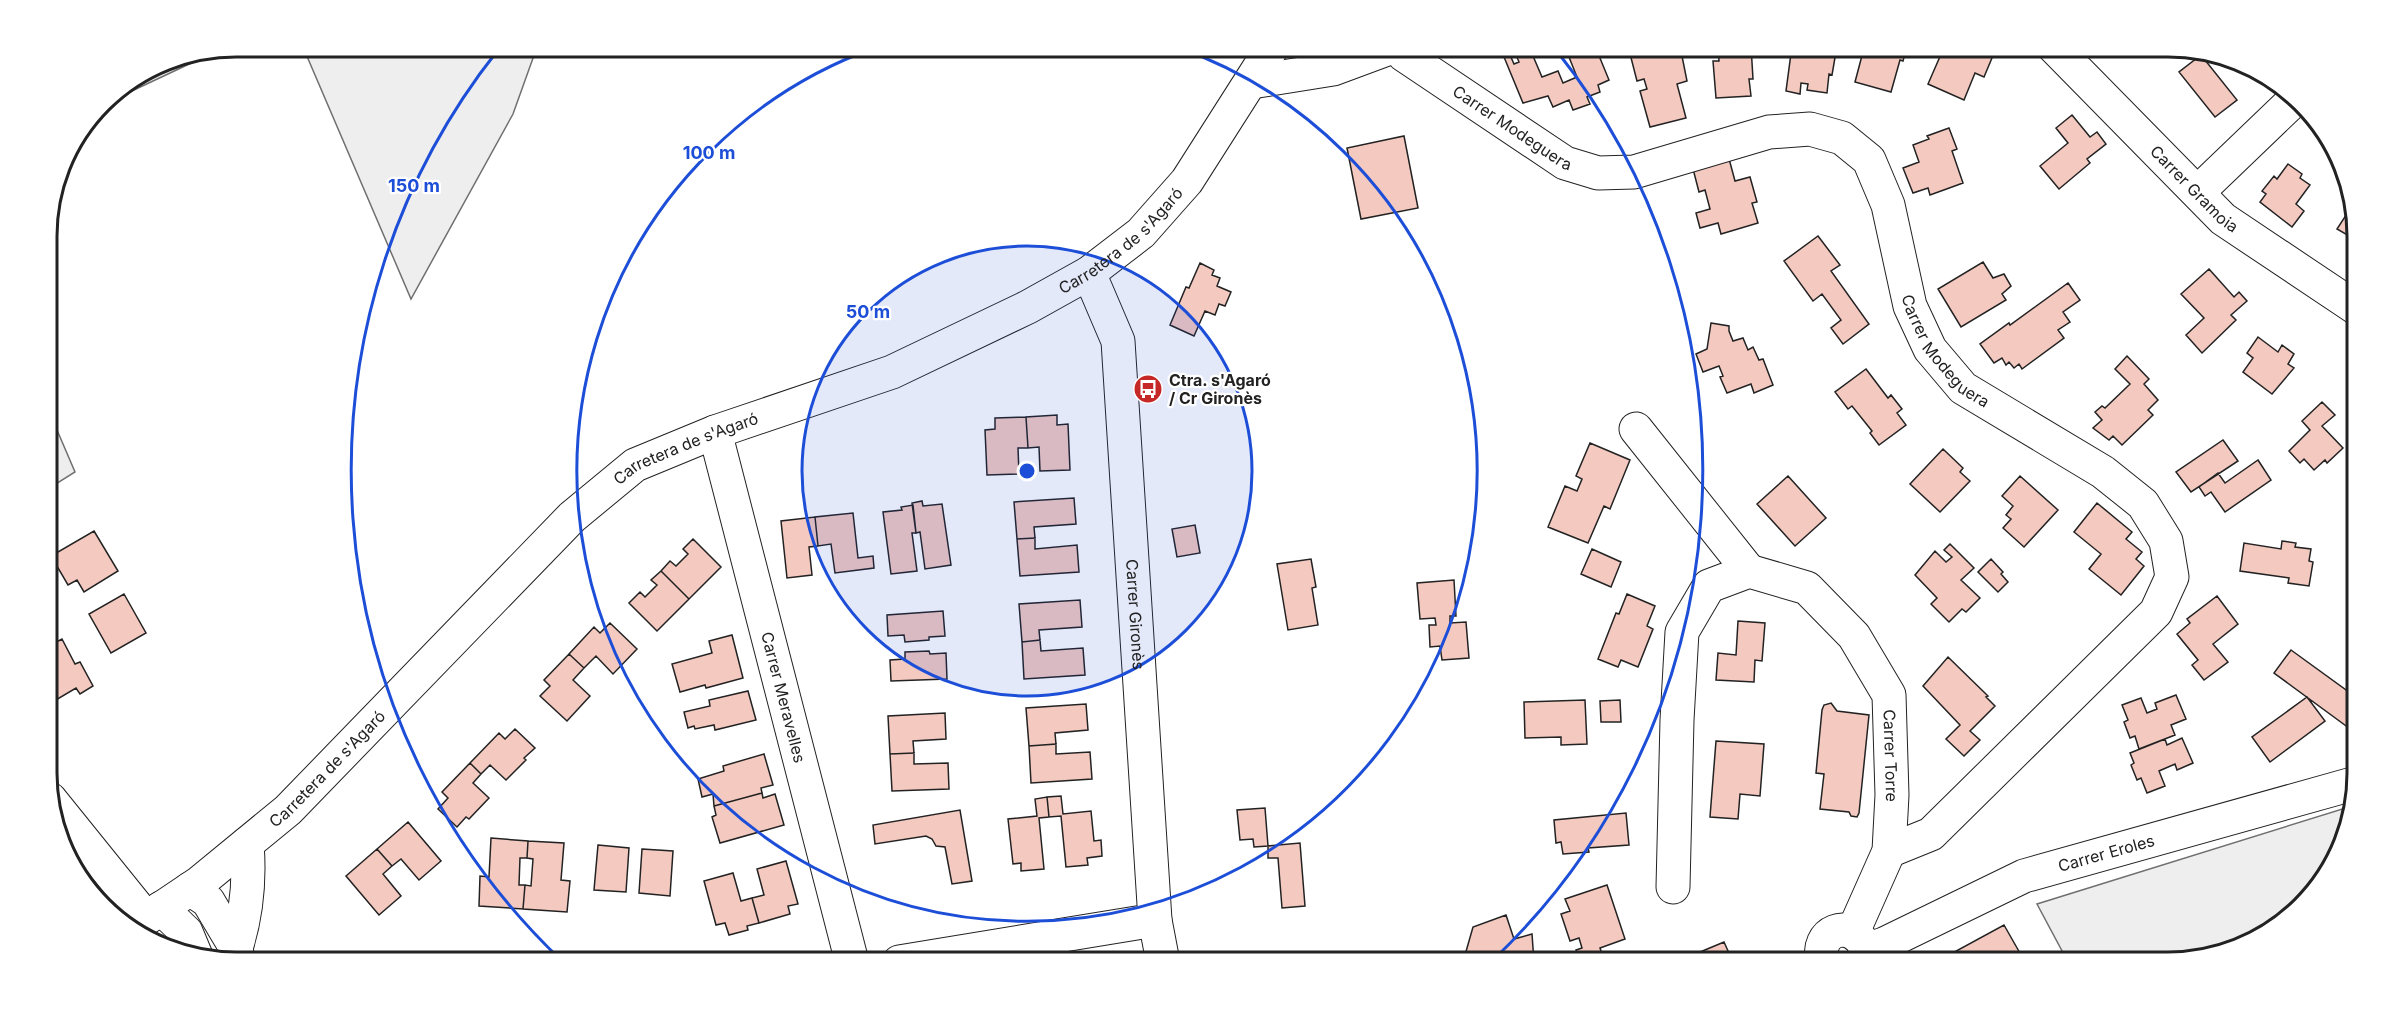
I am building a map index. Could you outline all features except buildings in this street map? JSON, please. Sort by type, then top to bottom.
[{"type":"street","name":"Carretera de s'Agaró","points":[[147,917],[190,889],[288,810],[572,517],[635,465],[715,432],[892,372],[1028,307],[1089,273],[1140,233],[1187,181],[1266,57]]},
{"type":"street","name":"Carrer Modeguera","points":[[1407,57],[1565,163],[1598,173],[1634,172],[1769,132],[1810,129],[1842,138],[1869,160],[1888,205],[1910,306],[1930,349],[1963,388],[2103,472],[2143,504],[2166,541],[2172,577],[2156,612],[1931,834],[1889,851]]},
{"type":"street","name":"Carrer Gramoia","points":[[2064,57],[2223,219],[2347,302]]},
{"type":"street","points":[[1251,82],[1322,58]]},
{"type":"street","points":[[2198,192],[2289,104]]},
{"type":"street","name":"Carrer Gironès","points":[[1089,273],[1118,341],[1155,920],[1161,952]]},
{"type":"street","points":[[1636,429],[1749,571],[1709,586],[1682,632],[1677,720],[1673,887]]},
{"type":"street","name":"Carrer Meravelles","points":[[715,432],[849,952]]},
{"type":"street","name":"Carrer Torre","points":[[1749,571],[1807,588],[1854,636],[1889,695],[1892,795],[1889,851],[1861,948]]},
{"type":"street","name":"Carrer Eroles","points":[[1822,952],[1822,945],[1830,935],[1840,930],[1861,948],[1884,944],[2024,876],[2346,786]]},
{"type":"street","points":[[61,813],[147,917],[186,932],[192,947]]},
{"type":"street","points":[[238,952],[250,878],[247,844]]},
{"type":"street","points":[[190,889],[208,901],[235,952]]},
{"type":"street","points":[[960,952],[1155,920]]},
{"type":"shaded area","points":[[307,57],[533,57],[513,114],[411,299]]},
{"type":"shaded area","points":[[193,62],[130,92],[167,71]]},
{"type":"shaded area","points":[[57,430],[75,472],[57,483]]},
{"type":"shaded area","points":[[2343,809],[2338,831],[2329,852],[2310,882],[2295,900],[2258,928],[2226,943],[2180,952],[2063,952],[2037,904]]},
{"type":"place","name":"Ctra. s'Agaró / Cr Gironès","points":[[1148,389]]}]
